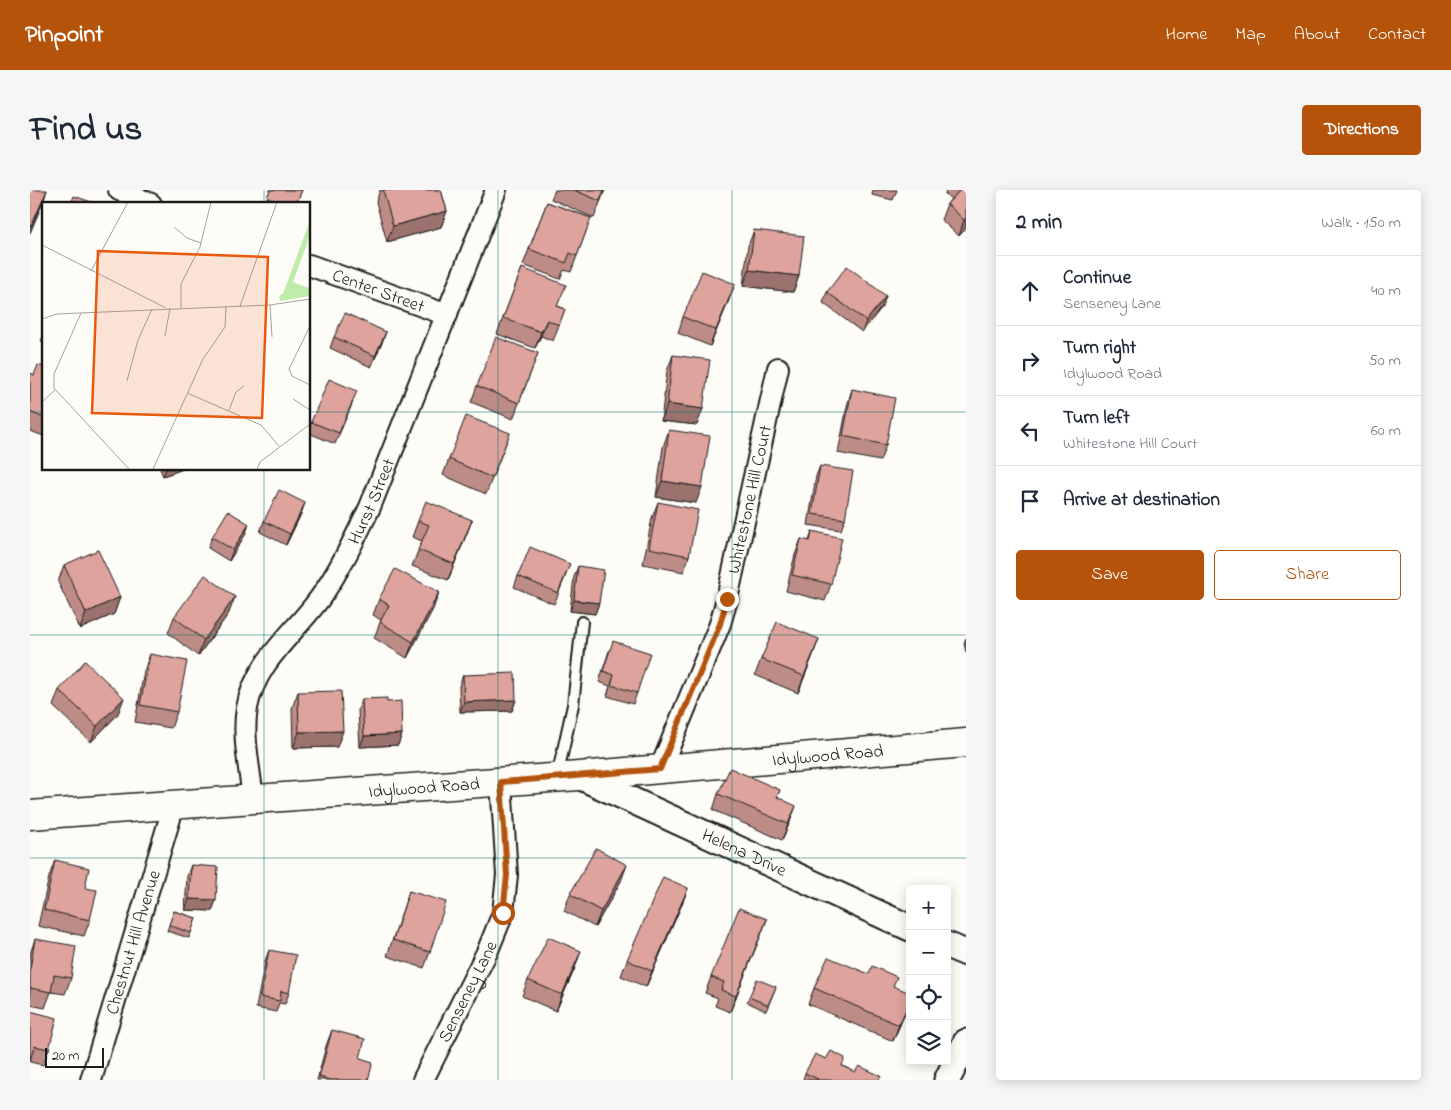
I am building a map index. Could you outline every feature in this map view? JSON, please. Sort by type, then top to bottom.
[{"type":"main road","name":"Idylwood Road","points":[[30,815],[568,777],[966,743]]},
{"type":"street","points":[[119,190],[146,202]]},
{"type":"street","name":"Hurst Street","points":[[253,799],[246,723],[254,684],[265,663],[320,597],[345,557],[370,507],[496,190]]},
{"type":"street","name":"Center Street","points":[[310,265],[447,315]]},
{"type":"street","name":"Whitestone Hill Court","points":[[660,769],[720,624],[778,368]]},
{"type":"street","name":"Helena Drive","points":[[568,777],[906,926]]},
{"type":"street","name":"Senseney Lane","points":[[423,1080],[488,950],[503,913],[507,875],[501,782]]},
{"type":"street","name":"Chestnut Hill Avenue","points":[[91,1080],[174,805]]},
{"type":"street","points":[[951,947],[966,953]]},
{"type":"street","points":[[947,1080],[966,1042]]},
{"type":"lane","points":[[568,777],[582,622]]},
{"type":"building","points":[[30,190],[47,190],[31,227],[30,227]]},
{"type":"building","points":[[270,190],[302,190],[297,202],[278,202],[267,197]]},
{"type":"building","points":[[383,190],[441,190],[447,211],[393,226]]},
{"type":"building","points":[[574,190],[604,190],[600,201]]},
{"type":"building","points":[[960,190],[966,190],[966,218],[964,220],[947,204]]},
{"type":"building","points":[[74,196],[91,202],[72,202]]},
{"type":"building","points":[[547,202],[591,218],[577,256],[570,253],[566,263],[529,249]]},
{"type":"building","points":[[754,230],[804,236],[799,276],[749,270]]},
{"type":"building","points":[[847,266],[886,296],[866,321],[827,292]]},
{"type":"building","points":[[522,268],[566,285],[557,306],[565,309],[559,325],[547,320],[541,332],[503,318]]},
{"type":"building","points":[[702,271],[735,284],[716,330],[683,317]]},
{"type":"building","points":[[345,313],[386,332],[375,356],[334,337]]},
{"type":"building","points":[[496,337],[538,353],[519,403],[477,386]]},
{"type":"building","points":[[673,355],[710,360],[703,409],[667,404]]},
{"type":"building","points":[[38,365],[42,366],[42,417],[30,412],[30,373],[34,375]]},
{"type":"building","points":[[329,379],[357,391],[339,433],[311,422]]},
{"type":"building","points":[[852,389],[895,398],[886,445],[843,436]]},
{"type":"building","points":[[466,416],[510,433],[492,478],[449,459]]},
{"type":"building","points":[[669,430],[710,436],[702,487],[662,481]]},
{"type":"building","points":[[820,466],[853,471],[845,519],[812,514]]},
{"type":"building","points":[[279,490],[305,503],[290,534],[264,521]]},
{"type":"building","points":[[426,501],[472,520],[454,564],[418,550],[429,525],[418,521]]},
{"type":"building","points":[[658,502],[698,510],[689,556],[649,548]]},
{"type":"building","points":[[228,511],[249,524],[233,550],[212,537]]},
{"type":"building","points":[[812,531],[842,538],[831,584],[792,575],[801,539],[810,541]]},
{"type":"building","points":[[530,547],[570,564],[558,593],[518,576]]},
{"type":"building","points":[[98,550],[120,597],[86,613],[64,565]]},
{"type":"building","points":[[578,566],[604,570],[599,603],[574,600]]},
{"type":"building","points":[[395,569],[439,592],[413,642],[380,622],[389,605],[379,599]]},
{"type":"building","points":[[205,575],[235,597],[204,640],[174,617]]},
{"type":"building","points":[[777,622],[819,639],[804,676],[761,659]]},
{"type":"building","points":[[613,641],[650,653],[637,693],[611,685],[614,675],[603,671]]},
{"type":"building","points":[[150,654],[187,661],[177,712],[140,705]]},
{"type":"building","points":[[85,661],[124,698],[97,726],[59,690]]},
{"type":"building","points":[[515,673],[516,700],[464,702],[463,675]]},
{"type":"building","points":[[341,691],[343,731],[299,732],[298,692]]},
{"type":"building","points":[[387,698],[387,702],[401,701],[402,734],[364,736],[362,699]]},
{"type":"building","points":[[730,768],[780,790],[777,797],[796,806],[788,824],[718,794]]},
{"type":"building","points":[[596,848],[627,865],[601,911],[570,894]]},
{"type":"building","points":[[55,860],[89,868],[85,888],[97,890],[90,920],[44,910]]},
{"type":"building","points":[[191,865],[218,867],[216,900],[189,899]]},
{"type":"building","points":[[663,877],[688,888],[652,971],[627,960]]},
{"type":"building","points":[[409,891],[446,902],[430,952],[393,940]]},
{"type":"building","points":[[739,908],[767,919],[736,996],[721,990],[724,982],[711,977]]},
{"type":"building","points":[[174,911],[196,918],[191,933],[169,925]]},
{"type":"building","points":[[548,937],[581,951],[562,995],[528,980]]},
{"type":"building","points":[[35,939],[76,946],[71,978],[54,975],[51,992],[30,988],[30,969]]},
{"type":"building","points":[[269,950],[296,955],[289,993],[281,991],[280,1001],[260,997]]},
{"type":"building","points":[[828,957],[869,974],[872,966],[897,977],[893,986],[906,991],[906,1010],[899,1025],[814,988]]},
{"type":"building","points":[[757,979],[776,987],[768,1005],[749,997]]},
{"type":"building","points":[[30,1011],[57,1018],[49,1049],[34,1046],[30,1062]]},
{"type":"building","points":[[332,1030],[365,1039],[360,1058],[373,1062],[368,1080],[330,1080],[319,1077]]},
{"type":"building","points":[[831,1051],[845,1058],[842,1066],[855,1072],[859,1066],[881,1076],[879,1080],[817,1080],[805,1073],[815,1054],[826,1059]]},
{"type":"route","points":[[503,913],[507,875],[501,782],[660,769],[720,624],[727,599]]}]
